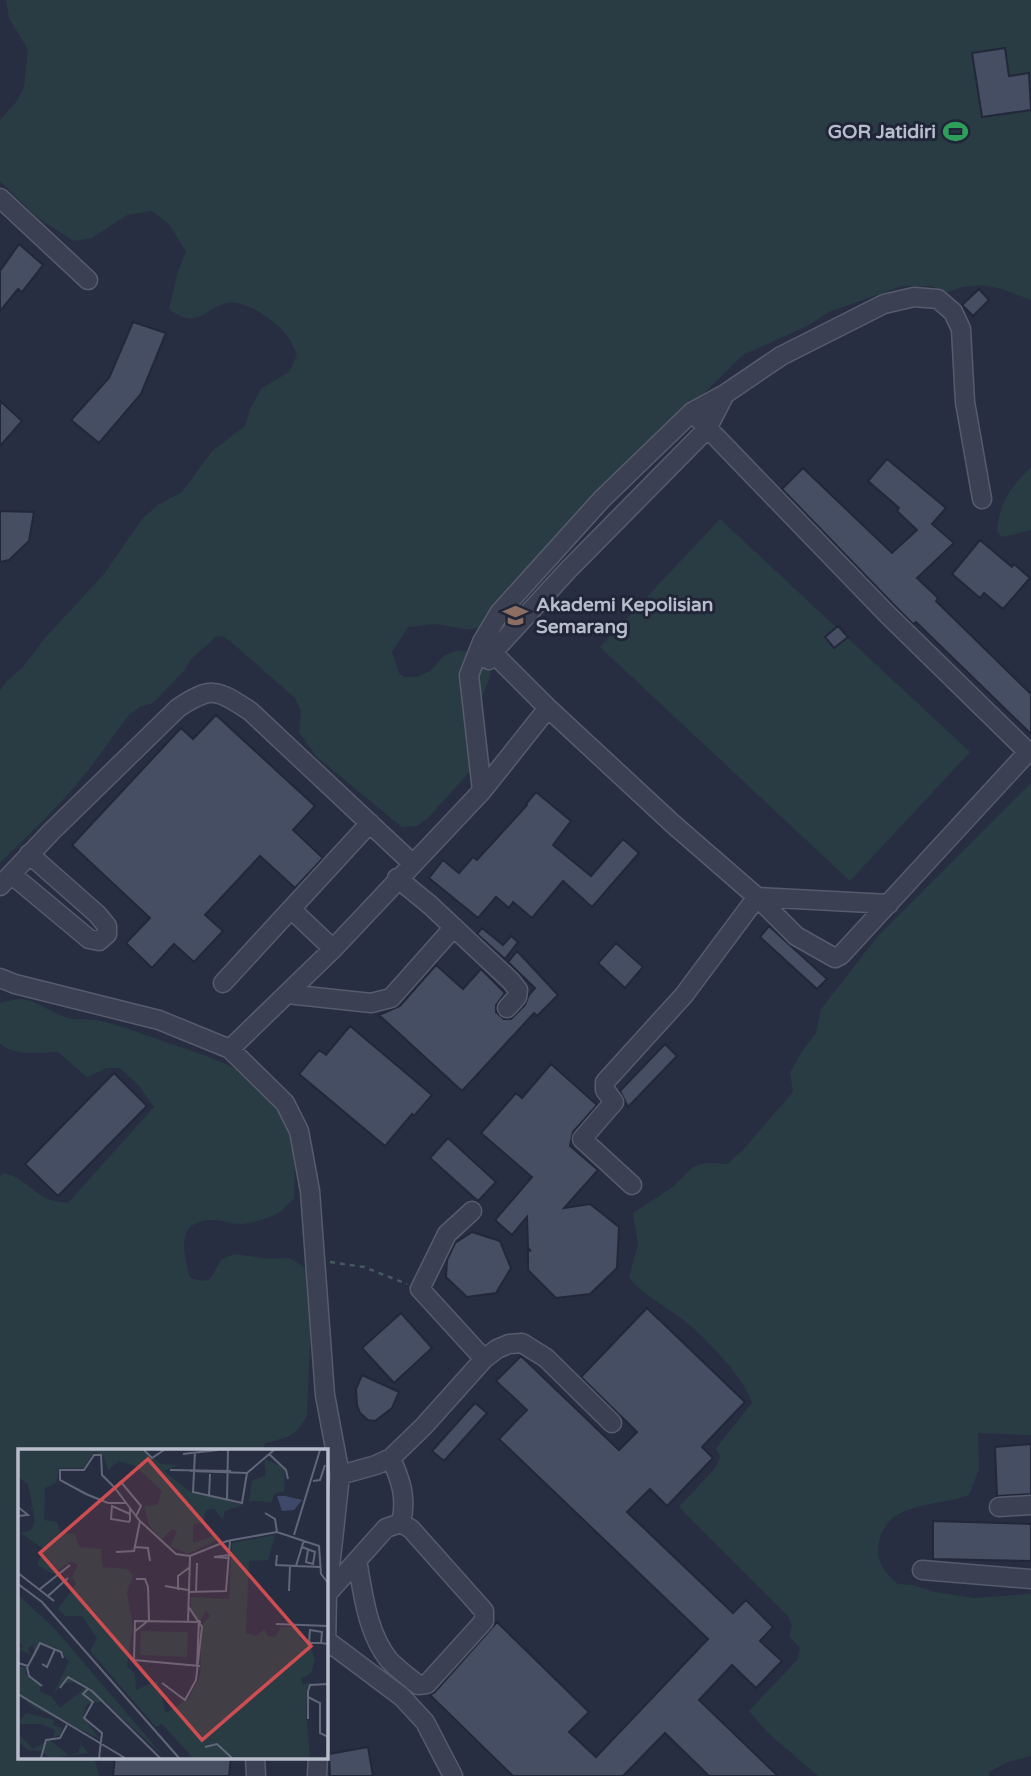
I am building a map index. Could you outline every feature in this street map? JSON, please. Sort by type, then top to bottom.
[{"type":"street","points":[[0,198],[88,280]]},
{"type":"street","points":[[482,791],[470,691],[500,612],[602,499],[692,412],[725,394],[780,356],[884,304],[914,297],[938,299],[953,312],[961,329],[965,402],[982,499]]},
{"type":"street","points":[[488,646],[568,570],[707,429],[725,394]]},
{"type":"street","points":[[488,646],[548,708],[673,824],[757,897],[796,936],[835,958],[841,955],[889,904],[1028,752],[887,614],[692,412]]},
{"type":"street","points":[[29,854],[107,926],[107,934],[99,941],[89,939],[6,880],[29,854],[178,708],[200,694],[221,692],[250,711],[412,863]]},
{"type":"street","points":[[230,1049],[333,948],[482,791],[548,708]]},
{"type":"street","points":[[223,983],[370,822]]},
{"type":"street","points":[[397,878],[511,981],[518,990],[517,997],[507,1008]]},
{"type":"street","points":[[757,897],[889,904]]},
{"type":"street","points":[[632,1185],[582,1139],[614,1102],[605,1090],[605,1082],[684,995],[757,897]]},
{"type":"street","points":[[291,909],[333,948]]},
{"type":"street","points":[[287,993],[371,1003],[391,998],[454,927]]},
{"type":"street","points":[[0,978],[159,1020],[230,1049],[285,1103],[299,1131],[310,1191],[325,1395],[340,1475],[330,1523],[327,1594]]},
{"type":"street","points":[[472,1211],[447,1234],[420,1289],[484,1359]]},
{"type":"street","points":[[340,1475],[376,1465],[390,1458],[425,1426],[484,1359],[497,1349],[522,1343],[545,1358],[612,1423]]},
{"type":"street","points":[[390,1458],[401,1480],[404,1495],[401,1524]]},
{"type":"street","points":[[999,1507],[1031,1506]]},
{"type":"street","points":[[327,1594],[357,1560],[386,1528],[401,1524],[411,1529],[484,1611],[484,1621],[427,1684],[418,1685],[389,1660],[379,1643],[366,1606],[357,1560]]},
{"type":"street","points":[[922,1570],[1031,1579]]},
{"type":"street","points":[[327,1641],[402,1696],[425,1722],[453,1776]]},
{"type":"street","points":[[255,1758],[256,1776]]},
{"type":"street","points":[[317,1776],[318,1758]]},
{"type":"path","points":[[316,1260],[364,1267],[420,1289]]},
{"type":"shaded area","points":[[6,0],[1031,0],[1031,300],[982,285],[947,292],[931,286],[902,286],[829,312],[807,326],[743,355],[701,396],[673,429],[613,475],[531,565],[483,626],[470,630],[435,624],[408,627],[392,652],[399,673],[404,677],[417,677],[430,671],[445,655],[458,650],[482,655],[491,670],[477,717],[479,730],[489,750],[428,818],[417,826],[402,827],[317,757],[299,732],[301,711],[295,698],[230,641],[217,636],[191,659],[184,671],[153,703],[140,707],[129,715],[76,785],[0,863],[0,690],[104,574],[142,519],[158,505],[182,492],[212,451],[245,426],[251,407],[262,388],[289,372],[297,355],[283,330],[243,304],[227,303],[194,318],[187,318],[169,309],[178,271],[186,252],[169,224],[152,211],[127,215],[92,238],[74,241],[38,218],[0,181],[0,120],[17,101],[24,87],[28,50],[9,18]]},
{"type":"shaded area","points":[[1031,467],[1031,530],[1002,537],[997,531],[1004,503]]},
{"type":"shaded area","points":[[720,519],[970,752],[850,881],[600,647]]},
{"type":"shaded area","points":[[1031,783],[1031,1435],[978,1433],[979,1469],[969,1495],[916,1507],[892,1519],[884,1528],[878,1555],[882,1566],[898,1584],[974,1598],[1031,1594],[1031,1756],[1008,1762],[989,1772],[989,1776],[818,1776],[767,1732],[749,1711],[798,1659],[800,1648],[789,1636],[792,1626],[788,1616],[679,1507],[716,1467],[720,1457],[716,1448],[752,1403],[733,1371],[703,1338],[629,1278],[638,1244],[633,1213],[673,1187],[693,1167],[705,1163],[727,1164],[742,1151],[793,1092],[790,1072],[816,1033],[821,1009],[877,937]]},
{"type":"shaded area","points":[[25,1000],[72,1019],[115,1025],[234,1068],[249,1077],[275,1100],[287,1122],[293,1147],[294,1198],[280,1212],[245,1224],[201,1221],[187,1231],[184,1248],[190,1278],[203,1281],[210,1279],[221,1260],[234,1254],[270,1259],[290,1258],[305,1268],[311,1317],[307,1415],[299,1428],[285,1437],[265,1443],[263,1449],[18,1449],[18,1758],[94,1758],[99,1776],[0,1776],[0,1176],[5,1173],[48,1199],[68,1203],[154,1107],[139,1086],[120,1068],[107,1068],[87,1077],[58,1052],[20,1052],[0,1044],[0,1003]]},
{"type":"building","points":[[1005,48],[1009,76],[1029,73],[1031,110],[982,117],[972,53]]},
{"type":"building","points":[[19,244],[43,265],[22,292],[18,289],[0,311],[0,271]]},
{"type":"building","points":[[979,289],[989,300],[973,316],[962,305]]},
{"type":"building","points":[[133,322],[166,333],[141,394],[99,443],[71,420],[109,378]]},
{"type":"building","points":[[0,401],[22,421],[0,446]]},
{"type":"building","points":[[887,459],[946,508],[932,524],[954,543],[917,578],[938,598],[936,601],[1031,694],[1031,734],[916,622],[913,624],[782,489],[803,468],[892,553],[917,530],[897,511],[899,508],[868,481]]},
{"type":"building","points":[[0,511],[34,512],[29,541],[9,560],[0,562]]},
{"type":"building","points":[[980,540],[1012,567],[1014,564],[1030,578],[1003,609],[984,593],[980,598],[952,574]]},
{"type":"building","points":[[838,626],[848,637],[834,648],[825,637]]},
{"type":"building","points":[[216,715],[315,806],[293,830],[323,858],[295,888],[260,856],[205,915],[223,931],[194,962],[174,944],[152,968],[126,943],[150,918],[72,845],[181,728],[193,739]]},
{"type":"building","points":[[536,792],[571,821],[553,845],[591,876],[623,839],[639,853],[592,907],[563,881],[532,918],[513,902],[509,908],[496,897],[478,918],[429,878],[443,860],[459,873],[473,857],[477,860]]},
{"type":"building","points":[[769,926],[827,979],[817,989],[760,937]]},
{"type":"building","points":[[482,928],[503,945],[511,936],[518,942],[505,959],[477,934]]},
{"type":"building","points":[[616,943],[643,967],[625,988],[598,963]]},
{"type":"building","points":[[517,951],[558,995],[537,1016],[534,1013],[462,1091],[379,1015],[400,1006],[436,965],[463,989],[481,969],[505,993],[496,1005],[496,1012],[504,1019],[511,1019],[525,1005],[535,988],[508,962]]},
{"type":"building","points":[[350,1026],[432,1095],[385,1146],[299,1074],[319,1050],[326,1055]]},
{"type":"building","points":[[665,1044],[677,1056],[628,1107],[620,1091]]},
{"type":"building","points":[[551,1064],[597,1105],[573,1132],[570,1146],[598,1170],[564,1208],[590,1204],[619,1227],[617,1268],[590,1294],[556,1298],[528,1270],[528,1250],[531,1251],[528,1248],[527,1217],[512,1235],[495,1220],[532,1177],[481,1133],[516,1093],[522,1098]]},
{"type":"building","points":[[114,1073],[147,1106],[58,1196],[25,1164]]},
{"type":"building","points":[[448,1138],[496,1182],[478,1201],[430,1158]]},
{"type":"building","points":[[472,1232],[500,1241],[511,1268],[496,1293],[467,1297],[446,1277],[447,1260],[455,1243]]},
{"type":"building","points":[[647,1308],[745,1402],[702,1447],[713,1458],[667,1506],[650,1489],[627,1512],[733,1613],[746,1600],[773,1627],[760,1641],[782,1661],[756,1688],[732,1665],[699,1700],[778,1776],[709,1776],[665,1733],[623,1776],[513,1776],[430,1695],[497,1622],[589,1712],[569,1732],[596,1757],[708,1639],[499,1439],[527,1410],[496,1381],[521,1356],[619,1450],[637,1432],[581,1377]]},
{"type":"building","points":[[401,1313],[432,1348],[394,1383],[362,1348]]},
{"type":"building","points":[[362,1375],[399,1392],[392,1408],[375,1421],[368,1420],[360,1413],[357,1405],[356,1389]]},
{"type":"building","points":[[475,1403],[487,1413],[444,1461],[432,1451]]},
{"type":"building","points":[[1031,1444],[1031,1494],[997,1496],[995,1447]]},
{"type":"building","points":[[933,1521],[1031,1524],[1031,1561],[933,1559]]},
{"type":"building","points":[[368,1747],[373,1776],[330,1776],[329,1754]]},
{"type":"building","points":[[115,1758],[231,1758],[229,1776],[113,1776]]},
{"type":"place","name":"GOR Jatidiri","points":[[956,132]]},
{"type":"place","name":"Akademi Kepolisian Semarang","points":[[516,616]]}]
